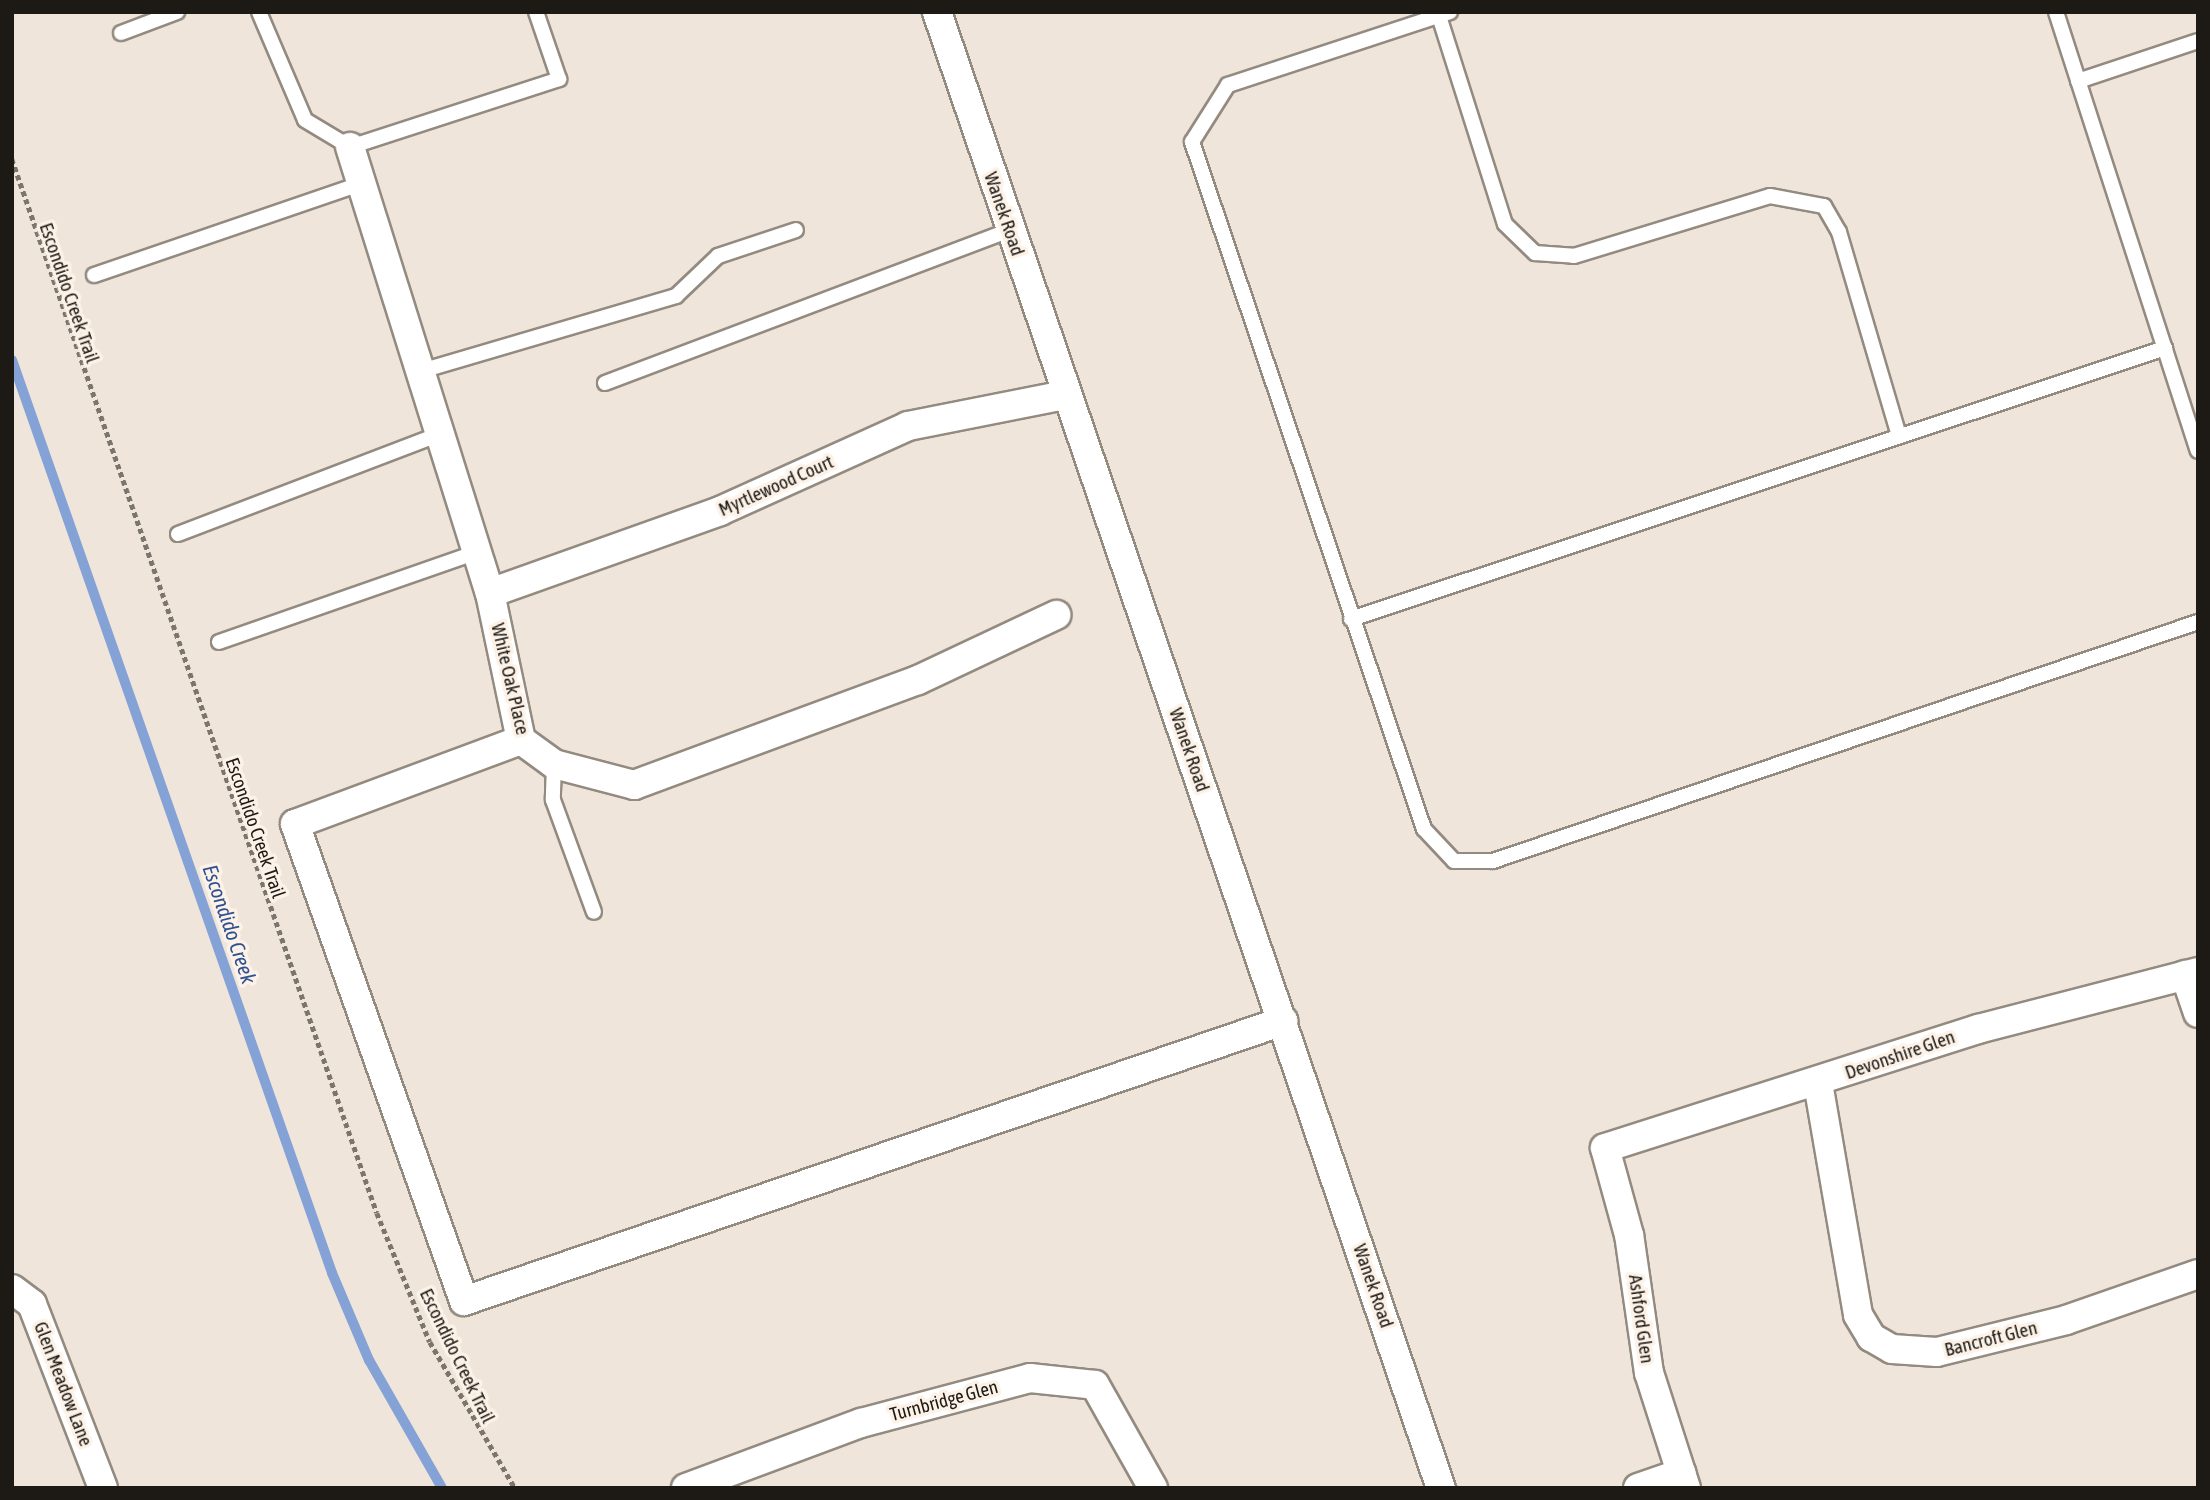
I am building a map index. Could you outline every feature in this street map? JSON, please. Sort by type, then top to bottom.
[{"type":"street","name":"Wanek Road","points":[[937,12],[1065,395],[1283,1021],[1441,1488]]},
{"type":"street","name":"White Oak Place","points":[[351,147],[490,593],[521,740],[554,764],[634,785],[918,680],[1055,615]]},
{"type":"street","name":"Myrtlewood Court","points":[[490,593],[720,511],[908,426],[1065,395]]},
{"type":"street","points":[[521,740],[295,824],[464,1301],[1283,1021]]},
{"type":"street","points":[[2192,974],[2198,1013]]},
{"type":"street","name":"Devonshire Glen","points":[[1605,1148],[1818,1083],[1978,1029],[2192,974]]},
{"type":"street","name":"Bancroft Glen","points":[[1818,1083],[1858,1315],[1871,1337],[1892,1349],[1950,1349],[2066,1320],[2198,1274]]},
{"type":"street","name":"Ashford Glen","points":[[1605,1148],[1629,1235],[1649,1373],[1683,1480]]},
{"type":"street","name":"Glen Meadow Lane","points":[[12,1289],[32,1304],[103,1488]]},
{"type":"street","name":"Turnbridge Glen","points":[[686,1488],[861,1423],[1030,1378],[1095,1385],[1153,1488]]},
{"type":"street","points":[[1638,1488],[1683,1480]]},
{"type":"lane","points":[[121,33],[177,12]]},
{"type":"lane","points":[[259,12],[305,120],[351,147],[559,79],[536,12]]},
{"type":"lane","points":[[2056,12],[2198,451]]},
{"type":"lane","points":[[1899,436],[1839,232],[1824,206],[1770,196],[1574,256],[1535,253],[1505,224],[1444,14],[1227,85],[1192,142],[1424,829],[1454,861],[1493,860],[2198,622]]},
{"type":"lane","points":[[2078,81],[2198,41]]},
{"type":"lane","points":[[94,275],[362,183]]},
{"type":"lane","points":[[421,371],[677,296],[718,257],[796,230]]},
{"type":"lane","points":[[605,383],[1010,230]]},
{"type":"lane","points":[[1351,619],[2165,348]]},
{"type":"lane","points":[[178,534],[440,434]]},
{"type":"lane","points":[[219,642],[477,552]]},
{"type":"lane","points":[[554,764],[553,800],[594,912]]},
{"type":"path","name":"Escondido Creek Trail","points":[[12,159],[377,1213],[430,1342],[515,1488]]},
{"type":"waterway","name":"Escondido Creek","points":[[12,360],[332,1273],[369,1360],[442,1488]]}]
